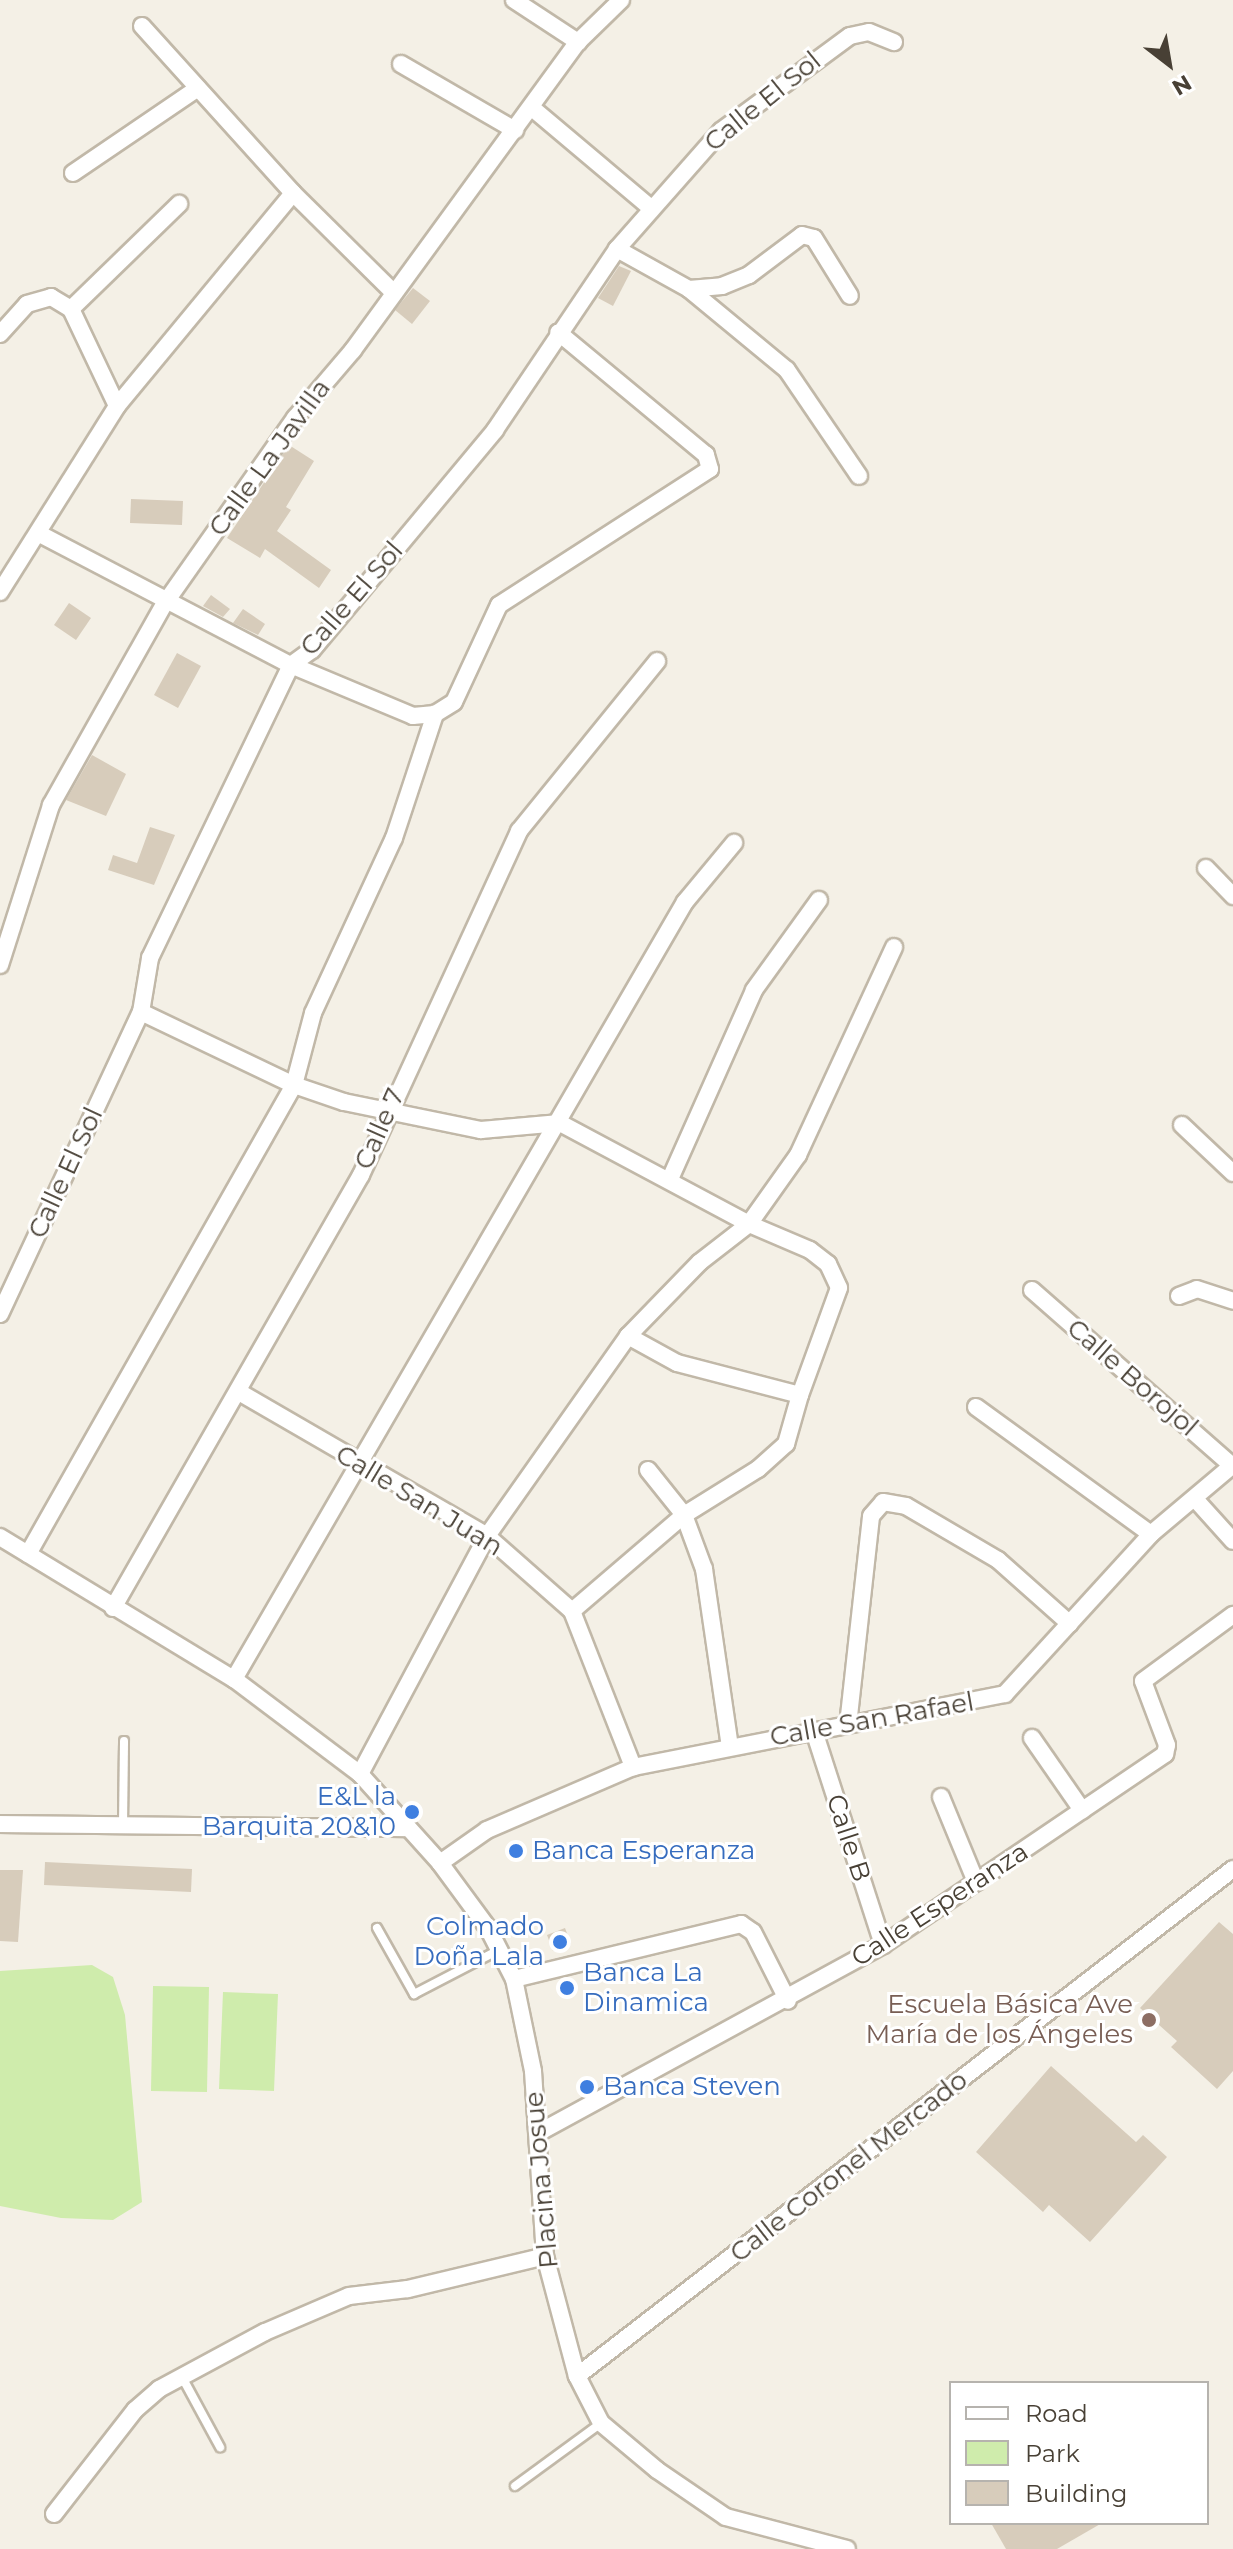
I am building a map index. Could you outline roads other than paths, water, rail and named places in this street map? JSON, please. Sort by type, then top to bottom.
[{"type":"street","points":[[514,0],[578,42]]},
{"type":"street","name":"Calle La Javilla","points":[[0,965],[51,805],[165,603],[295,418],[353,350],[578,42],[621,0]]},
{"type":"street","points":[[142,26],[293,193],[394,293]]},
{"type":"street","name":"Calle El Sol","points":[[0,1314],[141,1012],[150,958],[291,665],[312,650],[495,430],[558,332],[617,249],[721,131],[813,59],[850,36],[869,32],[894,42]]},
{"type":"street","points":[[401,64],[515,130]]},
{"type":"street","points":[[73,173],[198,88]]},
{"type":"street","points":[[531,107],[651,208]]},
{"type":"street","points":[[0,592],[117,406],[293,193]]},
{"type":"street","points":[[71,309],[179,204]]},
{"type":"street","points":[[689,289],[722,286],[749,275],[802,235],[814,238],[850,296]]},
{"type":"street","points":[[617,249],[689,289],[787,370],[859,476]]},
{"type":"street","points":[[0,334],[27,304],[51,297],[71,309],[117,406]]},
{"type":"street","points":[[38,533],[165,603],[291,665],[413,716],[435,714],[454,702],[499,605],[710,469],[706,455],[558,332]]},
{"type":"street","name":"Calle 7","points":[[113,1608],[361,1175],[519,831],[657,661]]},
{"type":"street","points":[[28,1554],[294,1085],[313,1013],[394,838],[435,714]]},
{"type":"street","points":[[234,1679],[560,1123],[685,902],[734,843]]},
{"type":"street","points":[[1206,868],[1233,896]]},
{"type":"street","points":[[670,1179],[747,1003],[819,900]]},
{"type":"street","points":[[360,1774],[487,1536],[628,1336],[700,1262],[749,1224],[798,1155],[894,947]]},
{"type":"street","points":[[141,1012],[294,1085],[388,1111],[481,1130],[560,1123],[670,1179],[749,1224],[810,1250],[828,1264],[839,1288],[800,1395],[786,1444],[758,1469],[684,1515],[572,1611]]},
{"type":"street","points":[[1182,1125],[1233,1173]]},
{"type":"street","points":[[1179,1296],[1197,1289],[1233,1301]]},
{"type":"street","name":"Calle Borojol","points":[[1032,1290],[1232,1465]]},
{"type":"street","points":[[628,1336],[677,1363],[800,1395]]},
{"type":"street","name":"Calle San Juan","points":[[239,1392],[487,1536],[572,1611],[633,1767]]},
{"type":"street","points":[[976,1407],[1151,1534]]},
{"type":"street","name":"Calle San Rafael","points":[[440,1863],[487,1830],[633,1767],[1005,1694],[1151,1534],[1196,1500],[1232,1465]]},
{"type":"street","points":[[648,1470],[684,1515],[704,1569],[730,1747]]},
{"type":"street","points":[[1196,1500],[1233,1541]]},
{"type":"street","points":[[848,1725],[871,1516],[883,1502],[906,1506],[998,1560],[1070,1624]]},
{"type":"street","name":"Placina Josue","points":[[0,1537],[234,1679],[360,1774],[440,1863],[500,1950],[514,1979],[533,2071],[545,2256],[577,2376],[601,2423],[657,2470],[726,2517],[844,2549]]},
{"type":"street","name":"Calle Esperanza","points":[[538,2133],[788,2001],[883,1945],[1167,1751],[1142,1687],[1147,1675],[1233,1615]]},
{"type":"street","name":"Calle B","points":[[814,1731],[883,1945]]},
{"type":"street","points":[[1032,1738],[1082,1810]]},
{"type":"street","points":[[941,1797],[976,1882]]},
{"type":"street","points":[[0,1824],[407,1828]]},
{"type":"street","name":"Calle Coronel Mercado","points":[[577,2376],[1233,1869]]},
{"type":"street","points":[[514,1979],[741,1924],[753,1932],[788,2001]]},
{"type":"street","points":[[54,2514],[135,2410],[182,2377],[349,2296],[408,2289],[545,2256]]},
{"type":"lane","points":[[123,1825],[124,1741]]},
{"type":"lane","points":[[377,1928],[414,1994],[500,1950]]},
{"type":"lane","points":[[182,2377],[220,2447]]},
{"type":"lane","points":[[515,2486],[601,2423]]},
{"type":"place","name":"E&L la Barquita 20&10","points":[[412,1812]]},
{"type":"place","name":"Banca Esperanza","points":[[516,1851]]},
{"type":"place","name":"Colmado Doña Lala","points":[[560,1942]]},
{"type":"place","name":"Banca La Dinamica","points":[[567,1988]]},
{"type":"place","name":"Escuela Básica Ave María de los Ángeles","points":[[1149,2020]]},
{"type":"place","name":"Banca Steven","points":[[587,2087]]}]
